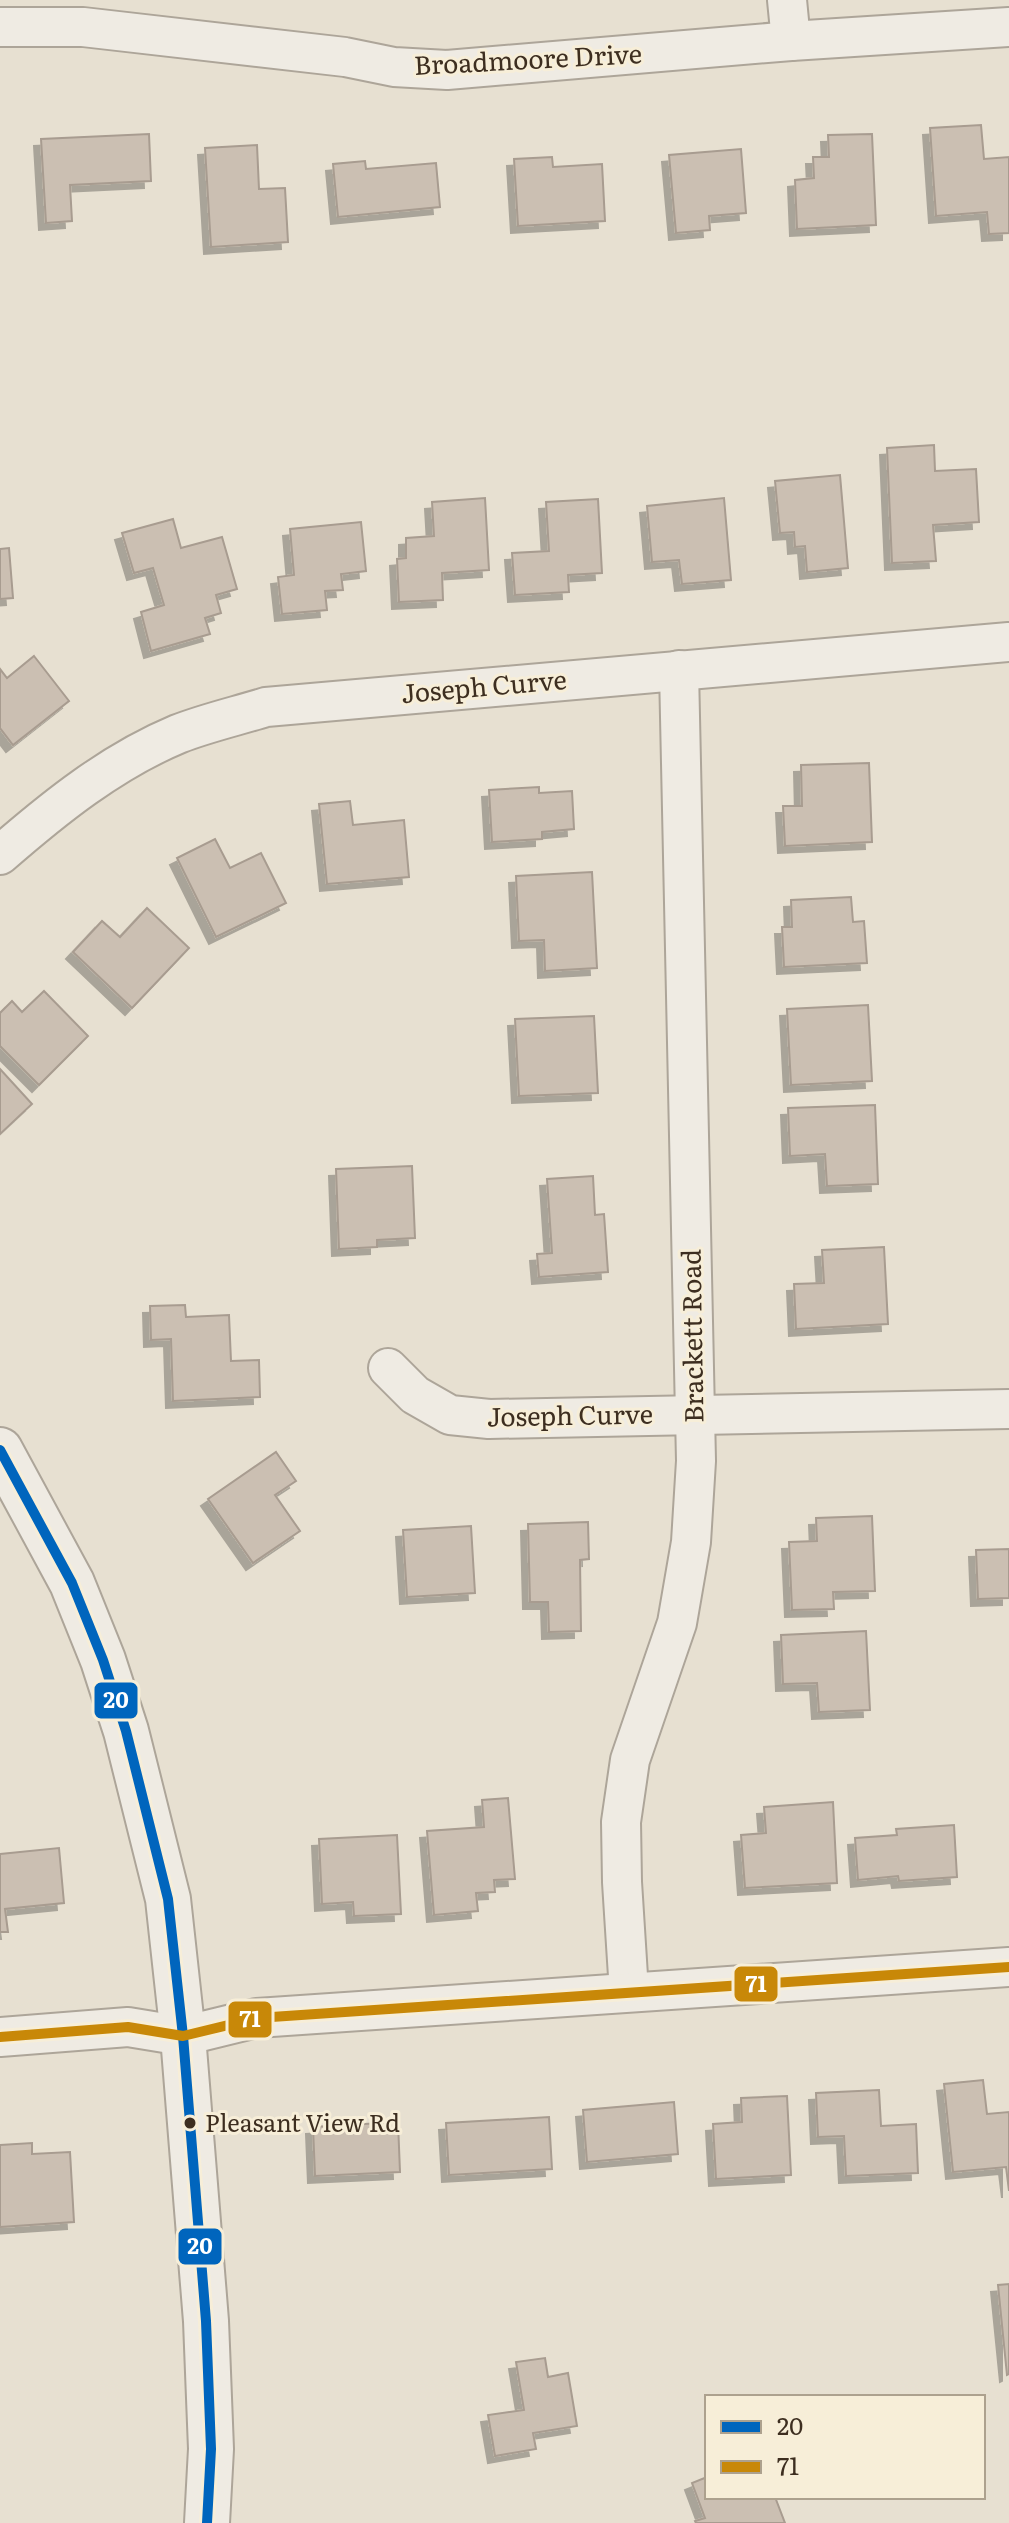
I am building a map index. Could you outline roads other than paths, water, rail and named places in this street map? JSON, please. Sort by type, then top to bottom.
[{"type":"street","points":[[787,0],[791,41]]},
{"type":"street","name":"Broadmoore Drive","points":[[0,27],[83,27],[345,57],[394,67],[447,70],[791,41],[1009,27]]},
{"type":"street","name":"Joseph Curve","points":[[0,855],[98,776],[178,734],[266,707],[1009,642]]},
{"type":"street","name":"Brackett Road","points":[[629,1992],[621,1822],[630,1760],[677,1623],[691,1542],[696,1461],[679,670]]},
{"type":"street","name":"Joseph Curve","points":[[388,1368],[415,1395],[450,1415],[489,1419],[1009,1409]]},
{"type":"street","points":[[0,1450],[72,1583],[103,1660],[126,1731],[168,1899],[183,2036],[206,2321],[211,2449],[207,2523]]},
{"type":"street","points":[[0,2037],[128,2027],[183,2036],[257,2018],[1009,1967]]},
{"type":"place","name":"Pleasant View Rd","points":[[190,2123]]}]
